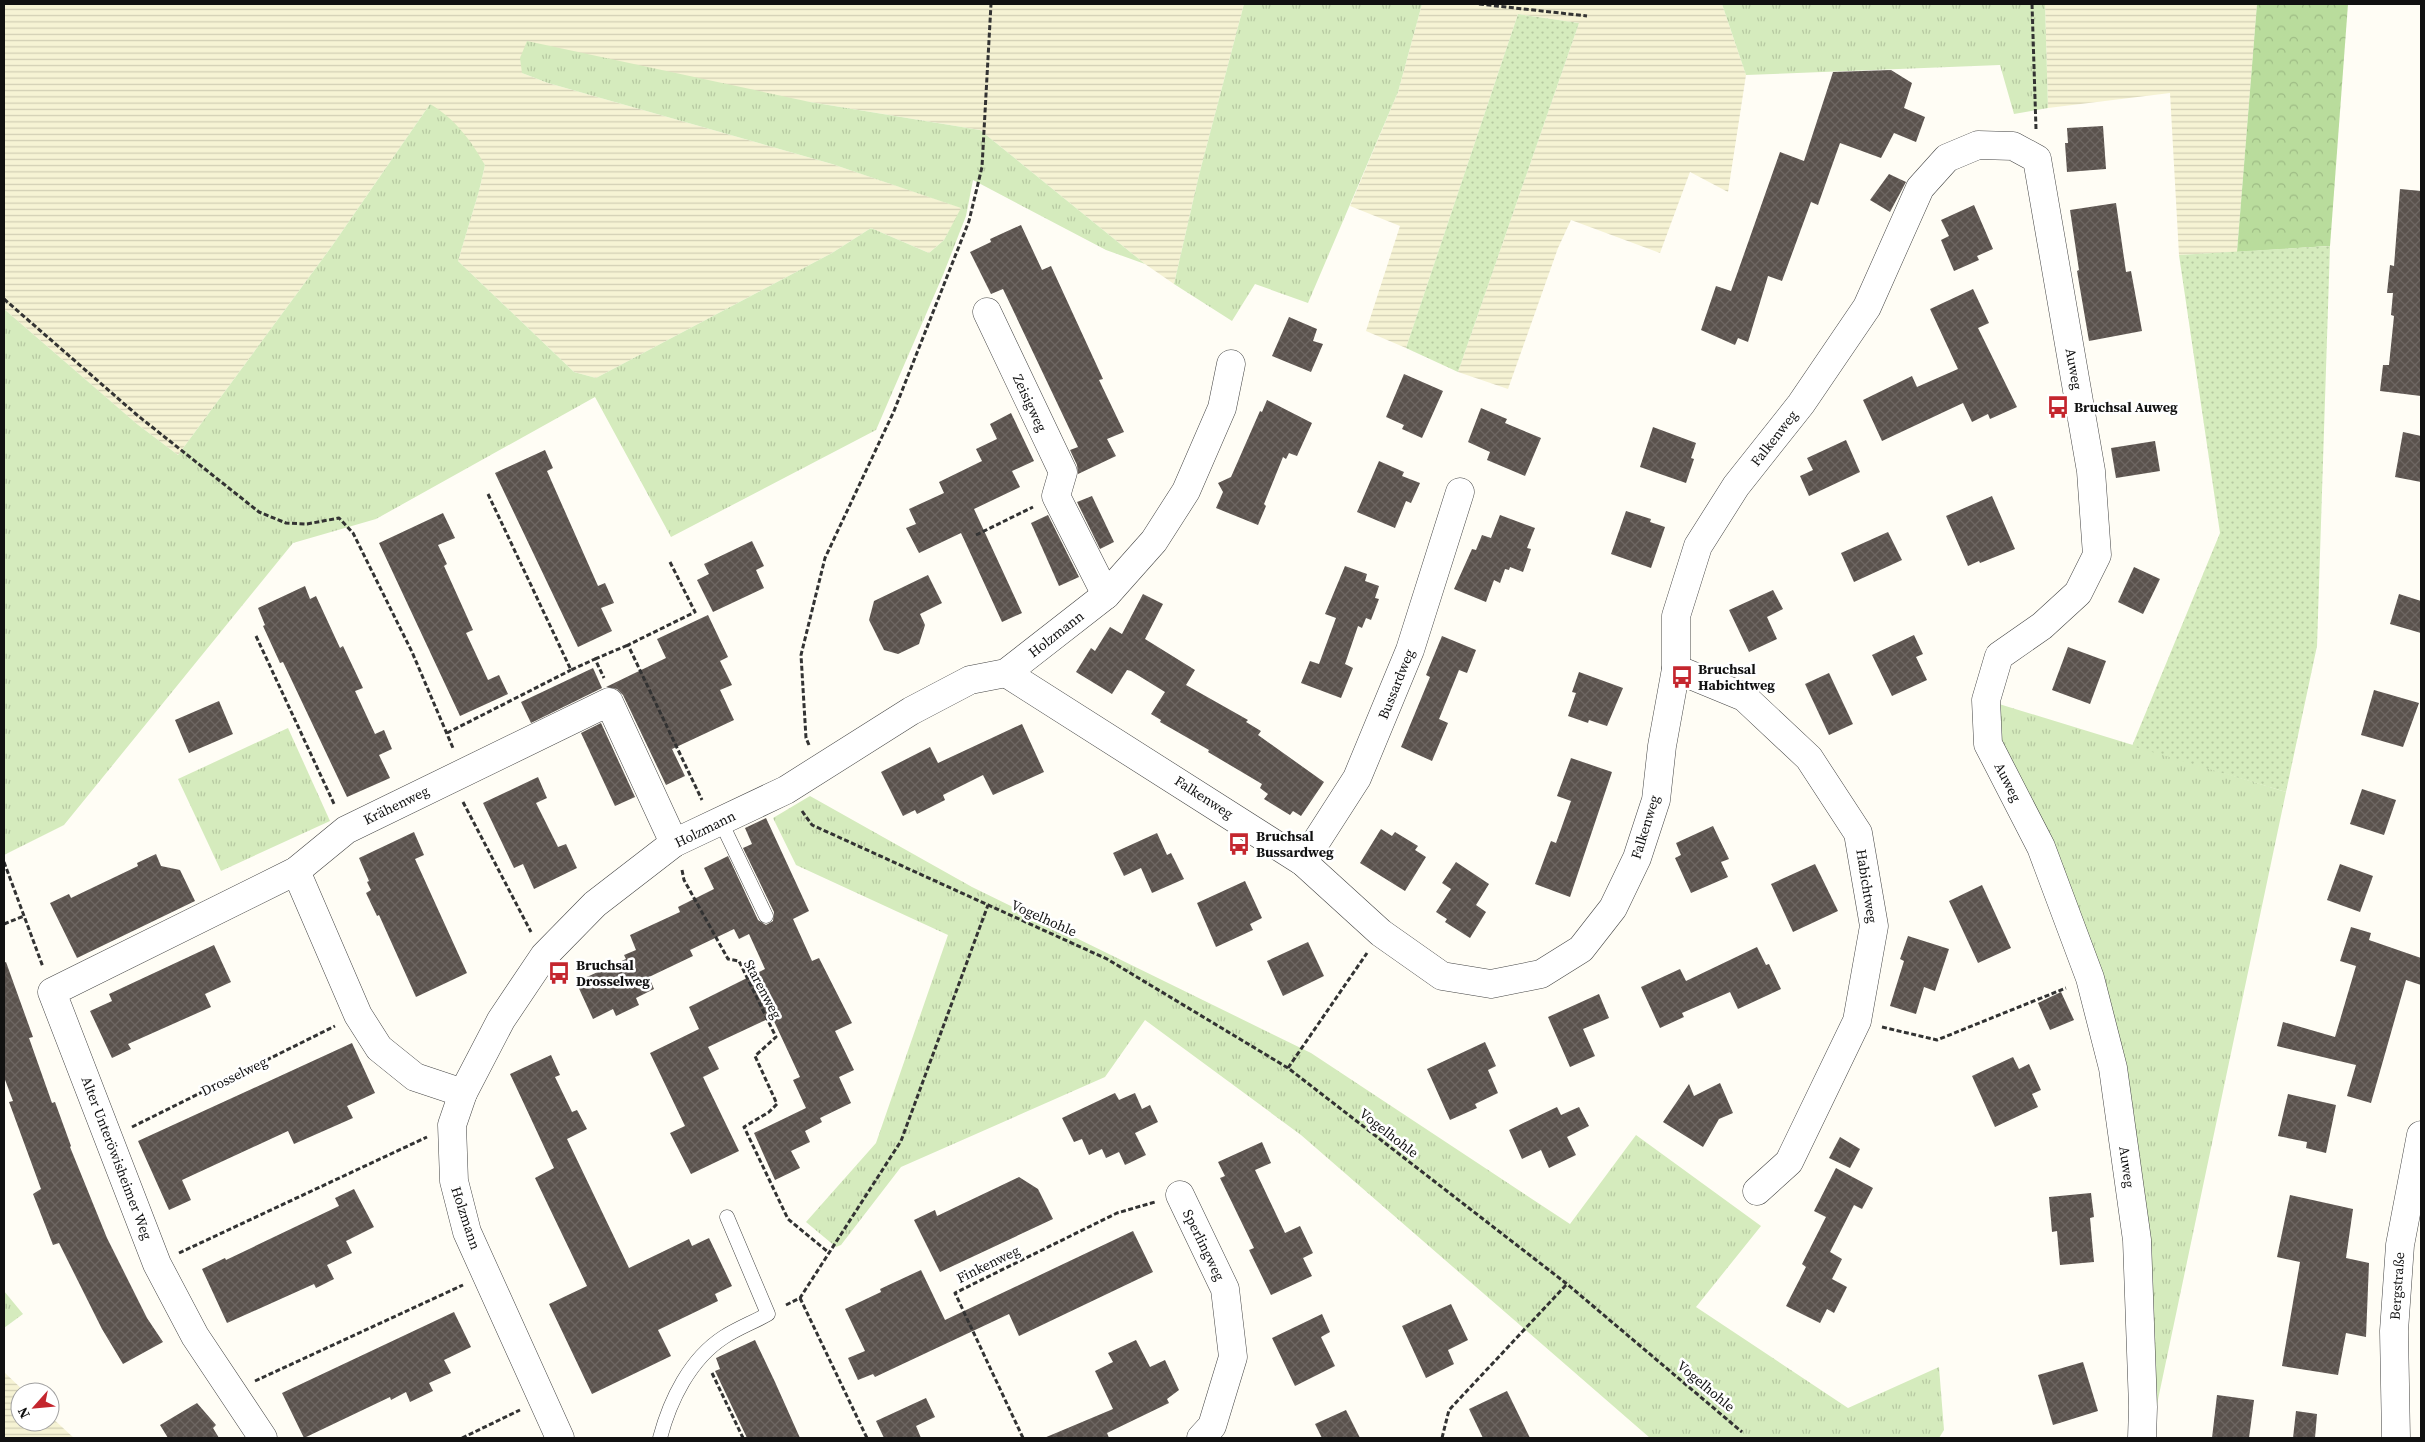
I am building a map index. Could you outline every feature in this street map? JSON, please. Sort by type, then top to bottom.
[{"type":"street","name":"Falkenweg","points":[[1006,673],[1303,862],[1381,933],[1442,976],[1491,984],[1541,974],[1582,949],[1613,908],[1636,858],[1656,800],[1662,746],[1676,669],[1676,616],[1698,546],[1736,486],[1801,404],[1867,307],[1920,188],[1947,158],[1978,145],[2014,146],[2037,159]]},
{"type":"street","name":"Auweg","points":[[2037,159],[2091,472],[2097,555],[2078,593],[2042,626],[1999,656],[1986,700],[1988,744],[2041,847],[2090,978],[2113,1068],[2137,1240],[2143,1407],[2142,1438]]},
{"type":"street","name":"Zeisigweg","points":[[987,312],[1063,472],[1056,496]]},
{"type":"street","name":"Holzmann","points":[[560,1438],[467,1232],[454,1181],[452,1125],[463,1093],[501,1020],[544,956],[595,904],[674,843],[718,824],[786,790],[911,711],[970,680],[1006,673],[1106,595],[1154,541],[1186,491],[1222,408],[1231,364]]},
{"type":"street","name":"Bussardweg","points":[[1303,862],[1356,778],[1364,760],[1410,650],[1460,492]]},
{"type":"street","points":[[1056,496],[1106,595]]},
{"type":"street","name":"Habichtweg","points":[[1676,669],[1744,698],[1809,758],[1858,833],[1874,926],[1857,1021],[1789,1162],[1757,1191]]},
{"type":"street","points":[[609,702],[674,843]]},
{"type":"street","name":"Krähenweg","points":[[52,992],[296,872],[346,830],[609,702]]},
{"type":"street","points":[[296,872],[358,1015],[379,1048],[415,1077],[463,1093]]},
{"type":"street","name":"Alter Unteröwisheimer Weg","points":[[52,992],[157,1264],[195,1336],[263,1438]]},
{"type":"street","name":"Bergstraße","points":[[2396,1438],[2394,1331],[2400,1244],[2421,1135]]},
{"type":"street","name":"Sperlingweg","points":[[1180,1195],[1225,1289],[1232,1357],[1212,1426],[1201,1438]]},
{"type":"lane","points":[[718,824],[766,916]]},
{"type":"lane","points":[[660,1438],[667,1410],[683,1380],[723,1338],[768,1314],[727,1217]]},
{"type":"path","points":[[820,768],[806,738],[801,655],[825,558],[894,411],[969,221],[982,168],[991,4]]},
{"type":"path","points":[[1479,4],[1587,16]]},
{"type":"path","points":[[2032,4],[2037,159]]},
{"type":"path","points":[[4,299],[137,414],[259,512],[286,523],[307,524],[339,518],[353,533],[412,652],[447,733],[457,775],[544,956]]},
{"type":"path","points":[[488,494],[572,670]]},
{"type":"path","points":[[976,535],[1056,496]]},
{"type":"path","points":[[447,733],[572,670],[695,612],[670,562]]},
{"type":"path","points":[[256,636],[346,830]]},
{"type":"path","points":[[628,645],[718,824]]},
{"type":"path","points":[[595,659],[610,690],[609,702]]},
{"type":"path","name":"Vogelhohle","points":[[812,825],[1107,959],[1288,1068],[1567,1284],[1742,1432]]},
{"type":"path","name":"Starenweg","points":[[674,843],[684,880],[728,959],[738,961],[776,1037],[755,1056],[777,1104],[769,1112],[744,1127],[788,1219],[828,1252]]},
{"type":"path","points":[[4,862],[52,992]]},
{"type":"path","points":[[867,1438],[800,1298],[901,1141],[988,905]]},
{"type":"path","points":[[4,924],[24,916]]},
{"type":"path","points":[[1288,1068],[1381,933]]},
{"type":"path","points":[[1857,1021],[1937,1040],[2090,978]]},
{"type":"path","name":"Drosselweg","points":[[109,1138],[358,1015]]},
{"type":"path","points":[[157,1264],[452,1125]]},
{"type":"path","name":"Finkenweg","points":[[1023,1438],[955,1293],[1117,1213],[1180,1195]]},
{"type":"path","points":[[231,1392],[486,1274]]},
{"type":"path","points":[[1442,1438],[1449,1410],[1567,1284]]},
{"type":"path","points":[[704,1356],[743,1438]]},
{"type":"path","points":[[462,1438],[544,1399]]},
{"type":"shaded area","points":[[4,4],[1244,4],[1199,175],[1174,284],[1145,264],[980,130],[810,102],[522,73],[548,83],[832,164],[962,208],[944,240],[929,253],[871,228],[832,253],[596,378],[574,372],[458,261],[485,165],[430,104],[332,246],[178,455],[137,424],[4,309]]},
{"type":"shaded area","points":[[1422,4],[1722,4],[1746,75],[1728,192],[1690,172],[1660,253],[1571,220],[1558,248],[1508,389],[1458,372],[1579,23],[1518,14],[1406,348],[1366,331],[1400,226],[1350,206],[1398,92]]},
{"type":"shaded area","points":[[2045,4],[2257,4],[2237,252],[2179,255],[2170,93],[2048,108]]},
{"type":"shaded area","points":[[4,1372],[14,1382],[10,1382],[10,1432],[60,1432],[60,1425],[74,1438],[4,1438]]},
{"type":"green space","points":[[1244,4],[1422,4],[1398,92],[1308,303],[1255,284],[1232,321],[1174,284],[1199,175]]},
{"type":"green space","points":[[1722,4],[2045,4],[2048,108],[2014,114],[2000,65],[1746,75]]},
{"type":"green space","points":[[2257,4],[2348,4],[2330,246],[2237,252]]},
{"type":"green space","points":[[1518,14],[1579,23],[1458,372],[1406,348]]},
{"type":"green space","points":[[527,41],[810,102],[980,130],[1145,264],[1106,250],[973,180],[966,216],[943,275],[876,430],[671,537],[595,397],[376,519],[293,543],[64,825],[4,855],[4,309],[137,424],[178,455],[332,246],[430,104],[447,116],[461,130],[485,165],[458,261],[574,372],[596,378],[832,253],[871,228],[929,253],[944,240],[961,208],[832,164],[548,83],[522,73],[520,58]]},
{"type":"green space","points":[[2330,246],[2317,646],[2286,792],[2132,746],[2220,533],[2179,255]]},
{"type":"green space","points":[[1986,700],[2286,792],[2156,1409],[2113,1068]]},
{"type":"green space","points":[[288,728],[330,821],[221,871],[178,779]]},
{"type":"green space","points":[[810,796],[972,887],[1311,1053],[1570,1224],[1636,1135],[1761,1226],[1696,1307],[1848,1408],[1939,1367],[1944,1430],[1939,1438],[1650,1438],[1301,1135],[1145,1020],[1105,1077],[901,1167],[841,1245],[836,1247],[806,1222],[876,1143],[948,935],[796,865],[773,818]]},
{"type":"green space","points":[[4,1291],[23,1314],[4,1328]]},
{"type":"building","points":[[1891,70],[1912,83],[1904,108],[1925,117],[1916,142],[1894,133],[1881,158],[1840,143],[1818,205],[1811,202],[1782,281],[1768,276],[1748,342],[1738,338],[1735,345],[1701,330],[1716,286],[1731,291],[1780,152],[1804,161],[1833,72]]},
{"type":"building","points":[[2103,126],[2106,169],[2067,172],[2065,143],[2068,143],[2067,128]]},
{"type":"building","points":[[1889,174],[1906,182],[1890,212],[1870,200]]},
{"type":"building","points":[[2400,189],[2421,191],[2421,396],[2380,391],[2383,365],[2389,365],[2394,316],[2391,315],[2393,293],[2387,293],[2390,265],[2394,266]]},
{"type":"building","points":[[2116,203],[2126,272],[2131,271],[2142,331],[2089,341],[2077,271],[2079,270],[2070,210]]},
{"type":"building","points":[[1974,205],[1993,249],[1977,256],[1979,260],[1954,271],[1941,240],[1949,236],[1941,220]]},
{"type":"building","points":[[1021,225],[1042,270],[1051,266],[1103,379],[1099,380],[1124,432],[1107,439],[1116,456],[1078,474],[1077,465],[1070,450],[1078,447],[1003,289],[991,294],[970,252],[991,242],[990,239]]},
{"type":"building","points":[[1973,289],[1989,323],[1978,328],[2017,407],[1990,419],[1988,414],[1972,422],[1963,403],[1882,441],[1863,400],[1912,376],[1917,387],[1958,369],[1930,309]]},
{"type":"building","points":[[1289,317],[1317,329],[1313,341],[1323,344],[1311,372],[1272,356]]},
{"type":"building","points":[[1404,374],[1443,391],[1422,438],[1402,429],[1404,425],[1386,417]]},
{"type":"building","points":[[1267,400],[1312,423],[1297,456],[1289,453],[1286,459],[1283,457],[1264,504],[1266,506],[1258,525],[1216,508],[1223,492],[1218,483],[1231,477],[1260,411],[1262,412]]},
{"type":"building","points":[[1481,408],[1507,419],[1505,423],[1541,438],[1525,476],[1487,460],[1490,452],[1468,442]]},
{"type":"building","points":[[1011,413],[1034,461],[1012,471],[1020,487],[974,509],[1022,613],[1002,622],[961,533],[919,553],[906,528],[916,524],[909,509],[944,493],[939,482],[982,461],[976,449],[997,439],[990,424]]},
{"type":"building","points":[[1653,427],[1696,443],[1691,458],[1694,459],[1686,483],[1640,467]]},
{"type":"building","points":[[2403,432],[2421,436],[2421,482],[2395,477]]},
{"type":"building","points":[[1846,440],[1860,472],[1809,496],[1800,476],[1813,470],[1807,458]]},
{"type":"building","points":[[2155,441],[2160,471],[2116,478],[2111,448]]},
{"type":"building","points":[[545,450],[553,468],[547,471],[598,586],[605,583],[614,603],[601,608],[612,631],[578,647],[495,473]]},
{"type":"building","points":[[1379,461],[1404,472],[1402,476],[1420,483],[1411,503],[1406,501],[1395,528],[1357,512]]},
{"type":"building","points":[[1092,496],[1114,542],[1100,549],[1077,502]]},
{"type":"building","points":[[1992,496],[2015,549],[1968,566],[1946,516]]},
{"type":"building","points":[[1626,511],[1651,519],[1650,522],[1665,527],[1651,568],[1611,554]]},
{"type":"building","points":[[443,513],[455,538],[438,545],[447,564],[444,566],[473,630],[466,633],[488,680],[499,675],[508,694],[460,716],[379,543]]},
{"type":"building","points":[[1048,515],[1079,577],[1059,586],[1031,523]]},
{"type":"building","points":[[1500,515],[1535,528],[1527,548],[1531,549],[1523,572],[1510,567],[1509,570],[1505,569],[1500,583],[1494,580],[1486,602],[1454,589],[1472,549],[1476,550],[1482,535],[1491,538]]},
{"type":"building","points":[[1888,532],[1902,560],[1854,582],[1841,553]]},
{"type":"building","points":[[752,541],[764,566],[756,570],[764,588],[713,612],[697,580],[709,574],[704,564]]},
{"type":"building","points":[[1345,566],[1367,574],[1365,581],[1379,586],[1375,598],[1379,599],[1371,620],[1366,618],[1362,628],[1358,626],[1345,664],[1353,668],[1341,698],[1301,683],[1310,661],[1319,664],[1336,618],[1325,614]]},
{"type":"building","points":[[2134,567],[2160,579],[2143,614],[2118,602]]},
{"type":"building","points":[[928,575],[942,603],[920,614],[925,625],[919,644],[898,654],[884,650],[869,620],[874,601]]},
{"type":"building","points":[[305,586],[310,599],[316,596],[340,648],[343,646],[363,688],[355,691],[375,734],[384,730],[392,749],[379,755],[390,778],[347,797],[283,662],[280,663],[263,626],[265,625],[258,608]]},
{"type":"building","points":[[1773,590],[1783,609],[1767,617],[1777,639],[1749,652],[1729,610]]},
{"type":"building","points":[[1143,594],[1163,604],[1145,639],[1195,670],[1186,685],[1248,720],[1246,722],[1261,731],[1258,735],[1324,782],[1301,816],[1293,811],[1290,815],[1264,799],[1268,794],[1260,788],[1262,784],[1208,752],[1209,750],[1160,722],[1161,720],[1151,714],[1165,692],[1127,670],[1112,694],[1076,672],[1091,648],[1095,651],[1110,627],[1122,634]]},
{"type":"building","points":[[2399,594],[2421,601],[2421,633],[2390,624]]},
{"type":"building","points":[[708,615],[728,657],[720,661],[732,685],[720,690],[734,720],[672,749],[685,776],[666,785],[623,695],[617,689],[606,687],[666,658],[657,639]]},
{"type":"building","points":[[1914,635],[1923,654],[1916,657],[1927,680],[1892,696],[1872,655]]},
{"type":"building","points":[[1442,636],[1476,650],[1467,673],[1459,670],[1439,719],[1448,723],[1432,761],[1401,747],[1430,677],[1426,675]]},
{"type":"building","points":[[2068,647],[2106,661],[2090,704],[2052,690]]},
{"type":"building","points":[[593,668],[602,688],[531,723],[521,702]]},
{"type":"building","points":[[1579,672],[1623,688],[1607,726],[1589,720],[1588,723],[1568,716],[1576,693],[1572,692]]},
{"type":"building","points":[[1829,673],[1853,724],[1829,735],[1805,684]]},
{"type":"building","points":[[2374,690],[2419,703],[2403,747],[2361,735]]},
{"type":"building","points":[[219,701],[233,734],[189,753],[175,720]]},
{"type":"building","points":[[601,723],[635,797],[615,806],[581,733]]},
{"type":"building","points":[[1022,724],[1044,772],[993,795],[983,775],[943,795],[945,800],[917,814],[915,810],[903,816],[881,772],[930,747],[938,763]]},
{"type":"building","points":[[1571,758],[1612,772],[1570,897],[1535,884],[1551,841],[1556,843],[1571,801],[1557,796]]},
{"type":"building","points":[[538,777],[547,798],[536,803],[558,847],[566,844],[577,868],[534,889],[523,864],[514,868],[483,803]]},
{"type":"building","points":[[2362,789],[2396,800],[2384,835],[2350,824]]},
{"type":"building","points":[[766,818],[809,911],[793,919],[812,961],[819,958],[852,1023],[835,1031],[854,1070],[839,1077],[851,1103],[820,1118],[822,1122],[805,1131],[810,1142],[791,1151],[800,1168],[775,1180],[754,1133],[806,1108],[793,1080],[800,1077],[772,1017],[708,1047],[719,1069],[703,1077],[739,1151],[691,1174],[670,1133],[685,1126],[650,1053],[699,1029],[689,1007],[765,969],[749,934],[739,939],[734,929],[690,950],[693,956],[649,977],[654,989],[636,998],[639,1005],[616,1016],[613,1009],[593,1019],[576,982],[626,959],[624,955],[636,950],[630,935],[680,912],[678,907],[714,889],[704,868],[728,856],[758,920],[766,925],[773,921],[774,912],[743,848],[752,844],[745,828]]},
{"type":"building","points":[[1713,826],[1729,859],[1721,862],[1728,877],[1691,893],[1675,858],[1681,855],[1676,843]]},
{"type":"building","points":[[1381,829],[1392,836],[1395,832],[1418,846],[1415,850],[1426,857],[1405,891],[1360,863]]},
{"type":"building","points":[[414,832],[424,855],[415,859],[467,973],[416,997],[379,915],[377,916],[366,893],[371,890],[359,858]]},
{"type":"building","points":[[1157,833],[1167,855],[1171,853],[1184,879],[1152,893],[1141,868],[1124,876],[1113,853]]},
{"type":"building","points":[[156,854],[161,866],[180,870],[195,901],[77,958],[50,903],[69,894],[71,898],[138,866],[137,863]]},
{"type":"building","points":[[1456,862],[1489,884],[1476,905],[1486,912],[1470,938],[1445,922],[1447,919],[1436,912],[1451,889],[1442,883]]},
{"type":"building","points":[[1815,864],[1838,911],[1793,932],[1771,884]]},
{"type":"building","points":[[2340,864],[2373,876],[2360,912],[2327,900]]},
{"type":"building","points":[[1245,881],[1262,918],[1250,924],[1253,930],[1216,947],[1197,903]]},
{"type":"building","points":[[1982,885],[2011,948],[1978,963],[1949,901]]},
{"type":"building","points":[[2351,927],[2371,933],[2369,940],[2421,958],[2421,985],[2406,980],[2371,1103],[2347,1096],[2356,1065],[2277,1046],[2283,1022],[2335,1037],[2356,966],[2340,961]]},
{"type":"building","points":[[1908,936],[1949,949],[1935,991],[1924,987],[1916,1014],[1890,1006],[1904,961],[1900,959]]},
{"type":"building","points":[[1308,942],[1324,976],[1283,996],[1267,961]]},
{"type":"building","points":[[214,945],[231,982],[205,994],[211,1007],[128,1044],[131,1049],[112,1058],[90,1011],[112,1001],[109,994]]},
{"type":"building","points":[[1757,947],[1766,965],[1769,964],[1781,989],[1738,1009],[1730,992],[1682,1013],[1684,1017],[1660,1028],[1641,987],[1680,969],[1686,981]]},
{"type":"building","points":[[6,962],[33,1037],[29,1038],[52,1103],[55,1102],[70,1147],[107,1238],[147,1318],[163,1342],[123,1364],[102,1329],[59,1243],[53,1245],[33,1194],[41,1189],[9,1102],[13,1101],[4,1077],[4,963]]},
{"type":"building","points":[[2061,992],[2074,1020],[2050,1030],[2038,1003]]},
{"type":"building","points":[[1599,994],[1609,1018],[1583,1029],[1595,1056],[1570,1067],[1548,1017]]},
{"type":"building","points":[[1485,1042],[1496,1066],[1488,1070],[1498,1093],[1475,1104],[1477,1108],[1450,1120],[1427,1069]]},
{"type":"building","points":[[352,1043],[375,1093],[347,1106],[353,1118],[294,1144],[288,1131],[182,1180],[191,1200],[169,1210],[138,1141]]},
{"type":"building","points":[[551,1055],[560,1075],[555,1077],[572,1112],[577,1110],[587,1129],[567,1139],[629,1268],[689,1239],[692,1246],[709,1238],[732,1286],[715,1294],[718,1301],[658,1330],[671,1356],[592,1394],[549,1304],[587,1286],[535,1178],[554,1168],[510,1074]]},
{"type":"building","points":[[2013,1057],[2019,1069],[2029,1064],[2041,1090],[2032,1094],[2038,1107],[1995,1127],[1972,1076]]},
{"type":"building","points":[[1720,1083],[1733,1113],[1719,1119],[1703,1147],[1663,1122],[1689,1084],[1694,1096]]},
{"type":"building","points":[[1115,1093],[1119,1100],[1135,1093],[1142,1109],[1150,1105],[1158,1122],[1135,1133],[1146,1155],[1125,1165],[1119,1152],[1106,1158],[1102,1149],[1089,1155],[1082,1139],[1074,1142],[1062,1118]]},
{"type":"building","points":[[2288,1094],[2336,1105],[2326,1153],[2306,1148],[2307,1142],[2278,1136]]},
{"type":"building","points":[[1557,1107],[1561,1115],[1579,1107],[1589,1126],[1567,1137],[1576,1155],[1549,1168],[1541,1150],[1522,1159],[1509,1130]]},
{"type":"building","points":[[1840,1137],[1860,1149],[1850,1168],[1829,1158]]},
{"type":"building","points":[[1262,1142],[1271,1163],[1255,1170],[1285,1233],[1300,1226],[1313,1253],[1303,1258],[1312,1276],[1271,1295],[1249,1250],[1254,1248],[1220,1178],[1225,1176],[1218,1162]]},
{"type":"building","points":[[1836,1168],[1873,1188],[1862,1209],[1854,1205],[1830,1252],[1842,1259],[1832,1279],[1847,1287],[1834,1313],[1827,1309],[1820,1323],[1786,1306],[1806,1267],[1802,1264],[1826,1217],[1814,1211]]},
{"type":"building","points":[[1019,1177],[1038,1189],[1053,1219],[940,1272],[914,1220],[935,1210],[937,1216]]},
{"type":"building","points":[[354,1189],[374,1227],[346,1241],[352,1253],[327,1265],[334,1279],[316,1288],[314,1284],[227,1323],[202,1269],[225,1258],[226,1260],[339,1206],[335,1198]]},
{"type":"building","points":[[2091,1193],[2094,1217],[2090,1218],[2094,1262],[2060,1265],[2057,1231],[2052,1232],[2049,1197]]},
{"type":"building","points":[[2290,1195],[2353,1209],[2346,1258],[2369,1263],[2366,1337],[2346,1333],[2338,1375],[2282,1366],[2300,1262],[2277,1257]]},
{"type":"building","points":[[1133,1231],[1153,1272],[1019,1336],[1009,1314],[875,1377],[873,1374],[858,1380],[848,1358],[865,1351],[845,1309],[881,1292],[880,1289],[921,1270],[945,1320]]},
{"type":"building","points":[[1451,1304],[1468,1340],[1448,1350],[1454,1364],[1426,1378],[1402,1326]]},
{"type":"building","points":[[454,1312],[471,1347],[444,1360],[451,1373],[429,1383],[433,1391],[410,1402],[406,1392],[391,1400],[390,1397],[304,1438],[282,1393]]},
{"type":"building","points":[[1322,1314],[1330,1332],[1321,1337],[1335,1366],[1295,1386],[1272,1338]]},
{"type":"building","points":[[755,1340],[800,1438],[747,1438],[715,1371],[720,1369],[716,1358]]},
{"type":"building","points":[[1136,1340],[1150,1367],[1165,1360],[1179,1390],[1167,1399],[1169,1403],[1107,1433],[1109,1438],[1044,1438],[1113,1409],[1095,1371],[1113,1362],[1108,1353]]},
{"type":"building","points":[[2083,1362],[2098,1411],[2053,1425],[2038,1375]]},
{"type":"building","points":[[1507,1391],[1530,1438],[1483,1438],[1469,1409]]},
{"type":"building","points":[[2217,1395],[2254,1400],[2249,1438],[2212,1438]]},
{"type":"building","points":[[926,1398],[935,1417],[916,1426],[921,1438],[884,1438],[876,1421]]},
{"type":"building","points":[[197,1403],[216,1425],[213,1428],[219,1438],[168,1438],[160,1425]]},
{"type":"building","points":[[1346,1410],[1360,1438],[1322,1438],[1315,1424]]},
{"type":"building","points":[[2296,1411],[2317,1414],[2315,1438],[2293,1438]]},
{"type":"place","name":"Bruchsal Auweg","points":[[2058,407]]},
{"type":"place","name":"Bruchsal Habichtweg","points":[[1682,677]]},
{"type":"place","name":"Bruchsal Bussardweg","points":[[1239,844]]},
{"type":"place","name":"Bruchsal Drosselweg","points":[[559,973]]}]
